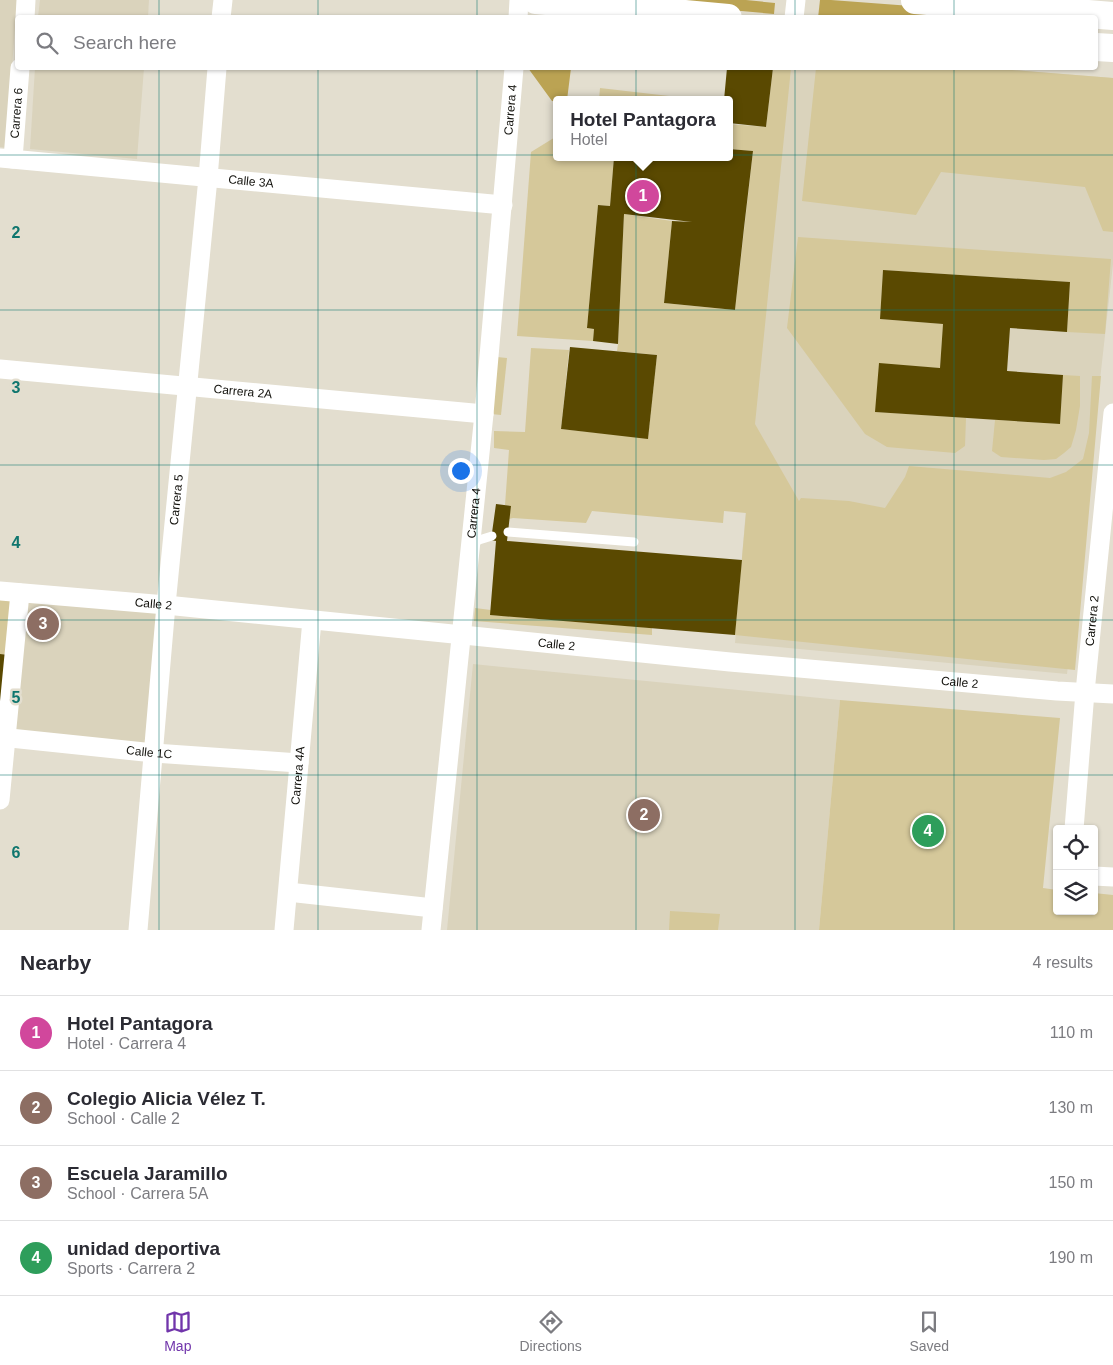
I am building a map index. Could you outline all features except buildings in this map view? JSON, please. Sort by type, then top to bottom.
[{"type":"main road","points":[[536,0],[613,3],[705,15]]},
{"type":"main road","points":[[915,0],[1060,10],[1113,16]]},
{"type":"main road","points":[[1098,47],[1113,48]]},
{"type":"street","points":[[24,15],[26,0]]},
{"type":"street","points":[[221,15],[222,0]]},
{"type":"street","points":[[518,15],[519,0]]},
{"type":"street","points":[[794,15],[796,0]]},
{"type":"street","name":"Carrera 6","points":[[6,158],[20,70]]},
{"type":"street","name":"Carrera 5","points":[[138,930],[186,386],[208,178],[217,70]]},
{"type":"street","name":"Carrera 4","points":[[431,930],[484,414],[514,70]]},
{"type":"street","name":"Calle 3A","points":[[6,158],[503,205]]},
{"type":"street","name":"Carrera 2A","points":[[0,369],[484,414]]},
{"type":"street","name":"Carrera 2","points":[[1074,825],[1085,692],[1110,473],[1113,414]]},
{"type":"street","name":"Calle 2","points":[[0,591],[166,605],[750,664],[1057,691],[1113,694]]},
{"type":"street","points":[[0,800],[3,737],[20,593]]},
{"type":"street","name":"Carrera 4A","points":[[284,930],[312,620]]},
{"type":"street","name":"Calle 1C","points":[[3,737],[154,753],[299,763]]},
{"type":"street","points":[[1098,876],[1113,877]]},
{"type":"street","points":[[288,892],[433,908]]},
{"type":"lane","points":[[508,532],[634,542]]},
{"type":"lane","points":[[471,547],[479,540],[492,536]]},
{"type":"shaded area","points":[[0,0],[17,0],[6,148],[0,147]]},
{"type":"shaded area","points":[[40,0],[149,0],[148,15],[38,15]]},
{"type":"shaded area","points":[[629,0],[746,0],[775,3],[774,14]]},
{"type":"shaded area","points":[[820,0],[831,0],[1030,15],[818,15]]},
{"type":"shaded area","points":[[35,70],[144,70],[137,159],[30,149]]},
{"type":"shaded area","points":[[529,70],[571,70],[568,96],[553,96],[552,101]]},
{"type":"shaded area","points":[[773,70],[791,70],[755,424],[799,501],[801,498],[849,501],[885,508],[905,477],[909,466],[1050,478],[1066,472],[1083,459],[1089,433],[1092,376],[1101,376],[1075,670],[735,635],[746,513],[724,511],[723,523],[592,511],[586,523],[509,519],[511,506],[505,505],[509,450],[494,448],[494,431],[525,432],[531,348],[569,350],[561,429],[648,438],[657,355],[617,351],[624,214],[672,221],[664,303],[735,310],[753,151],[733,149],[733,124],[766,127]]},
{"type":"shaded area","points":[[782,70],[1013,70],[1113,78],[1113,264],[1067,674],[735,643]]},
{"type":"shaded area","points":[[816,70],[1013,70],[1113,78],[1113,232],[1103,231],[1085,187],[941,172],[916,215],[802,201]]},
{"type":"shaded area","points":[[600,88],[669,96],[599,96]]},
{"type":"shaded area","points":[[553,138],[553,161],[614,161],[610,206],[598,205],[587,328],[594,329],[593,341],[517,336],[531,152]]},
{"type":"shaded area","points":[[798,237],[1111,259],[1105,334],[1067,332],[1070,282],[883,270],[880,319],[943,324],[940,368],[879,364],[876,412],[1060,424],[1063,375],[1080,376],[1080,406],[1071,447],[1056,459],[1001,457],[992,451],[995,420],[966,418],[965,446],[955,453],[887,447],[865,434],[787,328]]},
{"type":"shaded area","points":[[497,357],[507,358],[501,415],[491,414]]},
{"type":"shaded area","points":[[0,595],[15,596],[9,655],[0,654]]},
{"type":"shaded area","points":[[25,597],[162,608],[150,749],[9,734]]},
{"type":"shaded area","points":[[475,608],[491,610],[491,615],[652,628],[652,635],[474,621]]},
{"type":"shaded area","points":[[473,664],[840,700],[819,930],[447,930]]},
{"type":"shaded area","points":[[840,700],[1060,718],[1043,888],[1053,889],[1053,915],[1098,915],[1098,893],[1113,895],[1113,930],[819,930]]},
{"type":"shaded area","points":[[670,911],[720,914],[718,930],[669,930]]},
{"type":"place","name":"Hotel Pantagora","points":[[643,196]]},
{"type":"place","name":"Escuela Jaramillo","points":[[43,624]]},
{"type":"place","name":"Colegio Alicia Vélez T.","points":[[644,815]]},
{"type":"place","name":"unidad deportiva","points":[[928,831]]}]
